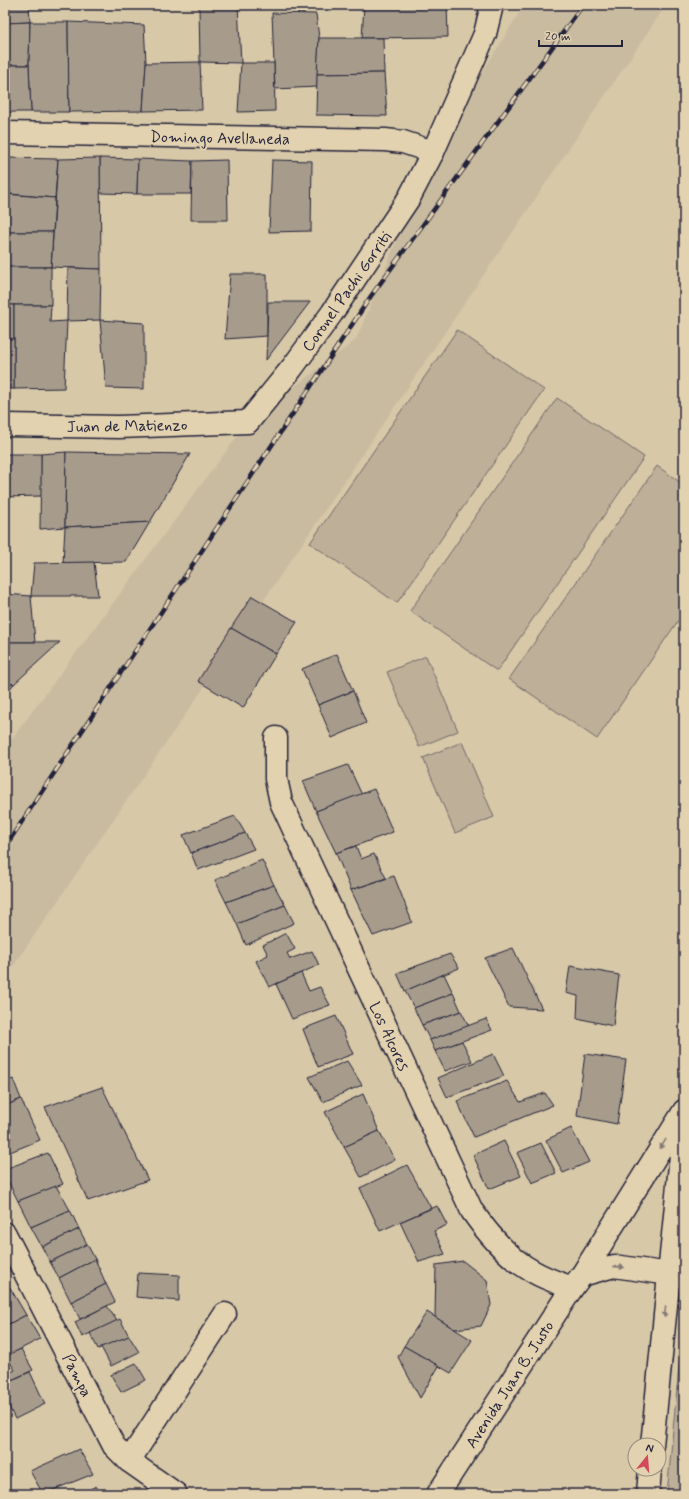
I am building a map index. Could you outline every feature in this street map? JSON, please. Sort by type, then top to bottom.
[{"type":"street","name":"Coronel Pachi Gorriti","points":[[248,422],[292,368],[332,313],[409,198],[433,152],[484,34],[492,5]]},
{"type":"street","name":"Domingo Avellaneda","points":[[5,133],[385,140],[403,142],[433,152]]},
{"type":"street","name":"Juan de Matienzo","points":[[5,425],[119,427],[248,422]]},
{"type":"street","name":"Los Alcores","points":[[276,738],[276,779],[281,802],[472,1211],[484,1229],[506,1252],[533,1272],[577,1281]]},
{"type":"street","name":"Avenida Juan B. Justo","points":[[438,1494],[577,1281],[684,1111]]},
{"type":"street","points":[[653,1437],[677,1274],[684,1126]]},
{"type":"street","name":"Pampa","points":[[7,1245],[114,1446],[129,1461],[176,1494]]},
{"type":"street","points":[[577,1281],[614,1266],[677,1274]]},
{"type":"street","points":[[129,1461],[226,1314]]},
{"type":"street","points":[[648,1494],[649,1477]]},
{"type":"shaded area","points":[[524,5],[668,5],[662,11],[298,550],[5,978],[5,748],[248,422],[356,340],[433,152]]},
{"type":"shaded area","points":[[457,330],[544,390],[397,603],[310,543]]},
{"type":"shaded area","points":[[557,398],[644,457],[497,671],[410,611]]},
{"type":"shaded area","points":[[657,466],[684,485],[684,612],[597,739],[509,679]]},
{"type":"shaded area","points":[[426,656],[458,731],[419,747],[387,672]]},
{"type":"shaded area","points":[[462,742],[494,817],[455,833],[423,758]]},
{"type":"shaded area","points":[[684,1313],[684,1494],[667,1494]]},
{"type":"building","points":[[5,5],[29,5],[30,22],[5,23]]},
{"type":"building","points":[[199,5],[238,5],[241,63],[200,62]]},
{"type":"building","points":[[364,5],[447,5],[448,37],[362,38]]},
{"type":"building","points":[[272,13],[316,14],[319,38],[317,87],[275,89]]},
{"type":"building","points":[[30,22],[29,65],[5,65],[5,23]]},
{"type":"building","points":[[30,22],[68,22],[69,112],[31,112],[29,65]]},
{"type":"building","points":[[68,22],[144,25],[146,63],[143,111],[69,112]]},
{"type":"building","points":[[319,38],[383,38],[384,73],[317,74]]},
{"type":"building","points":[[200,62],[202,110],[143,111],[146,63]]},
{"type":"building","points":[[241,63],[274,63],[275,111],[238,112]]},
{"type":"building","points":[[5,65],[29,65],[31,112],[5,112]]},
{"type":"building","points":[[384,73],[387,116],[316,115],[317,74]]},
{"type":"building","points":[[8,158],[58,159],[55,198],[10,194]]},
{"type":"building","points":[[100,158],[138,159],[137,194],[100,193]]},
{"type":"building","points":[[100,158],[101,269],[51,267],[58,159]]},
{"type":"building","points":[[138,159],[192,161],[191,194],[137,194]]},
{"type":"building","points":[[227,160],[228,220],[191,220],[192,161]]},
{"type":"building","points":[[272,160],[312,161],[311,231],[269,232]]},
{"type":"building","points":[[5,194],[55,198],[53,232],[5,232]]},
{"type":"building","points":[[5,232],[53,232],[51,267],[5,267]]},
{"type":"building","points":[[5,267],[51,267],[51,305],[5,305]]},
{"type":"building","points":[[68,268],[101,269],[100,320],[67,321]]},
{"type":"building","points":[[230,274],[267,274],[267,336],[225,339]]},
{"type":"building","points":[[268,302],[310,302],[266,360],[267,336]]},
{"type":"building","points":[[5,305],[14,305],[14,339],[5,339]]},
{"type":"building","points":[[14,305],[51,305],[50,322],[67,321],[64,388],[14,389]]},
{"type":"building","points":[[100,320],[144,323],[144,389],[106,388]]},
{"type":"building","points":[[5,339],[14,339],[14,389],[5,389]]},
{"type":"building","points":[[66,452],[65,527],[40,529],[41,454]]},
{"type":"building","points":[[66,452],[190,454],[150,522],[65,527]]},
{"type":"building","points":[[5,454],[41,454],[41,496],[5,497]]},
{"type":"building","points":[[150,522],[126,562],[63,563],[65,527]]},
{"type":"building","points":[[94,562],[98,596],[31,596],[34,563]]},
{"type":"building","points":[[5,594],[31,596],[35,642],[5,642]]},
{"type":"building","points":[[252,596],[297,622],[276,654],[231,628]]},
{"type":"building","points":[[231,628],[276,654],[243,708],[198,681]]},
{"type":"building","points":[[5,642],[60,642],[14,684],[5,683]]},
{"type":"building","points":[[337,654],[353,691],[318,705],[302,669]]},
{"type":"building","points":[[5,683],[14,684],[5,694]]},
{"type":"building","points":[[353,691],[366,723],[332,738],[318,705]]},
{"type":"building","points":[[348,765],[362,795],[316,811],[303,781]]},
{"type":"building","points":[[374,789],[393,832],[336,853],[316,811]]},
{"type":"building","points":[[235,816],[245,833],[191,853],[183,835]]},
{"type":"building","points":[[245,833],[254,849],[198,870],[191,853]]},
{"type":"building","points":[[356,846],[361,859],[374,854],[386,878],[351,890],[336,853]]},
{"type":"building","points":[[262,860],[274,885],[226,902],[215,880]]},
{"type":"building","points":[[394,876],[412,922],[373,936],[351,890]]},
{"type":"building","points":[[274,885],[285,905],[237,924],[226,902]]},
{"type":"building","points":[[285,905],[294,923],[246,945],[237,924]]},
{"type":"building","points":[[286,933],[295,949],[287,953],[290,959],[312,951],[319,965],[269,987],[256,961],[268,955],[263,945]]},
{"type":"building","points":[[513,948],[542,1009],[509,1007],[485,958]]},
{"type":"building","points":[[450,954],[459,968],[405,991],[397,973]]},
{"type":"building","points":[[570,966],[619,975],[613,1026],[577,1018],[578,996],[566,993]]},
{"type":"building","points":[[301,973],[309,991],[320,987],[330,1005],[292,1019],[276,984]]},
{"type":"building","points":[[444,974],[453,993],[414,1008],[405,991]]},
{"type":"building","points":[[453,993],[461,1011],[422,1025],[414,1008]]},
{"type":"building","points":[[461,1011],[469,1026],[430,1040],[422,1025]]},
{"type":"building","points":[[336,1016],[353,1054],[318,1067],[303,1029]]},
{"type":"building","points":[[486,1019],[492,1030],[435,1051],[430,1040]]},
{"type":"building","points":[[462,1041],[472,1061],[445,1071],[435,1051]]},
{"type":"building","points":[[493,1054],[504,1076],[447,1097],[438,1078]]},
{"type":"building","points":[[585,1054],[626,1060],[617,1124],[577,1116]]},
{"type":"building","points":[[347,1061],[362,1085],[323,1102],[309,1077]]},
{"type":"building","points":[[13,1079],[21,1099],[5,1106],[5,1082]]},
{"type":"building","points":[[507,1081],[520,1102],[545,1093],[553,1105],[474,1137],[457,1101]]},
{"type":"building","points":[[102,1087],[148,1180],[88,1201],[45,1107]]},
{"type":"building","points":[[363,1094],[379,1131],[344,1147],[325,1112]]},
{"type":"building","points":[[21,1099],[40,1140],[5,1154],[5,1106]]},
{"type":"building","points":[[571,1128],[589,1162],[563,1173],[546,1140]]},
{"type":"building","points":[[379,1131],[395,1160],[361,1177],[344,1147]]},
{"type":"building","points":[[504,1141],[521,1176],[489,1189],[473,1155]]},
{"type":"building","points":[[541,1143],[556,1173],[532,1183],[517,1153]]},
{"type":"building","points":[[48,1153],[63,1184],[18,1201],[5,1175],[5,1169]]},
{"type":"building","points":[[407,1165],[431,1208],[380,1231],[360,1188]]},
{"type":"building","points":[[56,1186],[70,1210],[31,1227],[18,1201]]},
{"type":"building","points":[[437,1206],[447,1225],[434,1231],[445,1254],[419,1262],[400,1222]]},
{"type":"building","points":[[70,1210],[79,1229],[42,1247],[31,1227]]},
{"type":"building","points":[[79,1229],[87,1244],[50,1262],[42,1247]]},
{"type":"building","points":[[87,1244],[95,1259],[59,1278],[50,1262]]},
{"type":"building","points":[[95,1259],[106,1284],[71,1302],[59,1278]]},
{"type":"building","points":[[463,1261],[487,1280],[491,1305],[481,1326],[454,1329],[435,1317],[436,1265]]},
{"type":"building","points":[[138,1273],[179,1275],[179,1301],[136,1297]]},
{"type":"building","points":[[5,1279],[26,1315],[5,1326]]},
{"type":"building","points":[[106,1284],[115,1302],[80,1319],[71,1302]]},
{"type":"building","points":[[107,1306],[117,1321],[82,1337],[75,1322]]},
{"type":"building","points":[[427,1312],[472,1340],[451,1373],[404,1346]]},
{"type":"building","points":[[26,1315],[40,1339],[5,1357],[5,1326]]},
{"type":"building","points":[[120,1319],[129,1336],[98,1349],[90,1333]]},
{"type":"building","points":[[129,1336],[139,1352],[111,1366],[101,1347]]},
{"type":"building","points":[[404,1346],[439,1366],[420,1398],[398,1357]]},
{"type":"building","points":[[21,1349],[33,1370],[5,1383],[5,1375],[15,1370],[6,1356]]},
{"type":"building","points":[[136,1363],[146,1380],[121,1392],[111,1375]]},
{"type":"building","points":[[30,1372],[45,1404],[15,1419],[5,1399],[5,1383]]},
{"type":"building","points":[[79,1449],[93,1474],[43,1494],[30,1471]]},
{"type":"building","points":[[96,1486],[100,1494],[81,1494]]},
{"type":"railway","points":[[5,847],[371,296],[583,5]]}]
